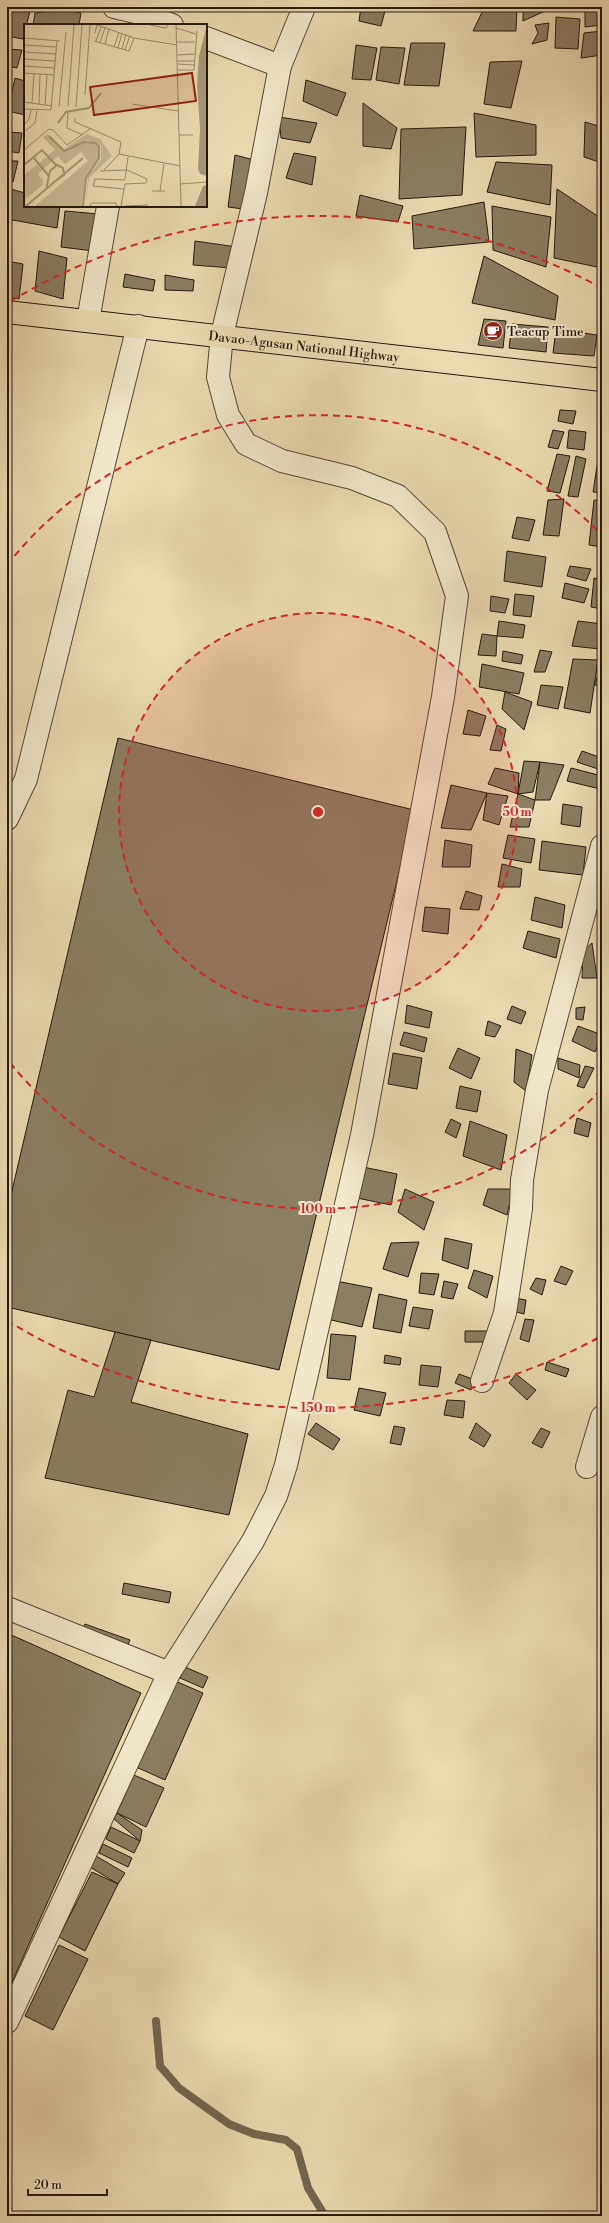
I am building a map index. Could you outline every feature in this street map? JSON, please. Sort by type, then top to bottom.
[{"type":"main road","name":"Davao-Agusan National Highway","points":[[7,312],[222,335],[602,380]]},
{"type":"street","points":[[114,7],[140,19],[167,24]]},
{"type":"street","points":[[7,2022],[170,1673],[253,1541],[276,1496],[286,1465],[362,1135],[443,697],[457,596],[435,532],[398,496],[352,478],[282,461],[246,444],[228,415],[218,377],[222,335],[256,193],[280,66],[304,7]]},
{"type":"street","points":[[207,38],[280,66]]},
{"type":"street","points":[[88,321],[108,207]]},
{"type":"street","points":[[7,819],[26,779],[138,326]]},
{"type":"street","points":[[482,1381],[504,1314],[521,1209],[522,1180],[537,1090],[602,846]]},
{"type":"street","points":[[587,1467],[602,1417]]},
{"type":"street","points":[[7,1608],[170,1673]]},
{"type":"building","points":[[7,7],[31,7],[27,24],[24,24],[23,39],[7,36]]},
{"type":"building","points":[[44,7],[56,7],[81,13],[79,24],[33,24],[35,13],[43,12]]},
{"type":"building","points":[[361,7],[386,7],[381,26],[359,21]]},
{"type":"building","points":[[517,7],[516,31],[473,31],[484,8]]},
{"type":"building","points":[[523,7],[554,7],[523,21]]},
{"type":"building","points":[[585,7],[602,7],[602,25],[585,27]]},
{"type":"building","points":[[556,17],[580,19],[578,49],[555,48]]},
{"type":"building","points":[[549,23],[547,40],[532,44],[538,33],[535,25]]},
{"type":"building","points":[[602,31],[602,55],[581,58],[584,33]]},
{"type":"building","points":[[411,43],[445,43],[439,86],[404,85]]},
{"type":"building","points":[[356,45],[377,48],[371,80],[352,79]]},
{"type":"building","points":[[381,47],[405,48],[399,84],[376,80]]},
{"type":"building","points":[[7,49],[22,50],[17,68],[7,66]]},
{"type":"building","points":[[522,61],[511,108],[484,104],[490,62]]},
{"type":"building","points":[[15,78],[24,81],[24,115],[8,111]]},
{"type":"building","points":[[306,80],[346,93],[337,116],[303,101]]},
{"type":"building","points":[[363,103],[397,128],[391,149],[363,146]]},
{"type":"building","points":[[474,113],[536,125],[536,155],[476,157]]},
{"type":"building","points":[[279,117],[317,123],[310,143],[281,138]]},
{"type":"building","points":[[585,122],[602,127],[602,163],[584,157]]},
{"type":"building","points":[[466,127],[462,195],[399,199],[401,129]]},
{"type":"building","points":[[7,132],[22,133],[19,153],[7,151]]},
{"type":"building","points":[[294,153],[316,157],[312,185],[286,178]]},
{"type":"building","points":[[235,155],[254,160],[243,209],[228,207]]},
{"type":"building","points":[[7,161],[18,161],[13,182],[7,181]]},
{"type":"building","points":[[496,162],[552,165],[550,205],[487,192]]},
{"type":"building","points":[[7,188],[24,193],[24,207],[60,207],[57,228],[7,219]]},
{"type":"building","points":[[557,189],[602,219],[602,268],[554,258]]},
{"type":"building","points":[[360,195],[403,206],[398,222],[356,216]]},
{"type":"building","points":[[484,202],[489,242],[414,249],[412,216]]},
{"type":"building","points":[[492,206],[551,217],[546,267],[493,250]]},
{"type":"building","points":[[65,211],[99,214],[94,251],[61,247]]},
{"type":"building","points":[[195,241],[237,247],[232,268],[193,265]]},
{"type":"building","points":[[39,251],[67,258],[63,299],[35,291]]},
{"type":"building","points":[[484,256],[558,296],[555,320],[472,303]]},
{"type":"building","points":[[7,261],[23,264],[19,299],[7,297]]},
{"type":"building","points":[[125,274],[155,280],[153,291],[123,287]]},
{"type":"building","points":[[165,275],[194,280],[193,291],[165,290]]},
{"type":"building","points":[[484,319],[506,321],[503,348],[478,345]]},
{"type":"building","points":[[512,324],[548,327],[546,352],[509,348]]},
{"type":"building","points":[[556,329],[597,335],[594,356],[553,353]]},
{"type":"building","points":[[560,410],[576,411],[573,424],[558,421]]},
{"type":"building","points":[[553,430],[564,432],[558,449],[548,447]]},
{"type":"building","points":[[569,430],[586,432],[584,450],[567,448]]},
{"type":"building","points":[[600,447],[602,448],[602,493],[593,492]]},
{"type":"building","points":[[557,454],[570,456],[560,493],[547,491]]},
{"type":"building","points":[[576,456],[586,459],[578,497],[568,496]]},
{"type":"building","points":[[564,499],[559,536],[543,535],[548,500]]},
{"type":"building","points":[[594,500],[602,501],[602,547],[589,545]]},
{"type":"building","points":[[517,517],[535,520],[529,541],[512,538]]},
{"type":"building","points":[[507,551],[546,557],[542,587],[504,581]]},
{"type":"building","points":[[570,566],[591,569],[586,581],[567,576]]},
{"type":"building","points":[[594,578],[602,580],[602,609],[591,607]]},
{"type":"building","points":[[565,583],[589,589],[584,603],[562,598]]},
{"type":"building","points":[[515,594],[534,596],[531,617],[513,615]]},
{"type":"building","points":[[491,596],[509,599],[505,613],[490,611]]},
{"type":"building","points":[[499,621],[525,625],[523,638],[497,636]]},
{"type":"building","points":[[578,621],[602,624],[600,649],[572,646]]},
{"type":"building","points":[[482,634],[497,636],[496,656],[478,655]]},
{"type":"building","points":[[540,650],[552,652],[545,672],[534,672]]},
{"type":"building","points":[[503,651],[523,655],[521,664],[502,661]]},
{"type":"building","points":[[573,659],[598,660],[590,713],[564,708]]},
{"type":"building","points":[[482,664],[524,673],[519,694],[479,687]]},
{"type":"building","points":[[602,665],[602,686],[594,685]]},
{"type":"building","points":[[541,685],[563,687],[558,709],[537,705]]},
{"type":"building","points":[[505,692],[532,702],[524,730],[502,709]]},
{"type":"building","points":[[468,710],[486,716],[480,736],[463,734]]},
{"type":"building","points":[[497,725],[506,729],[501,751],[490,750]]},
{"type":"building","points":[[118,738],[414,810],[279,1370],[7,1307],[7,1212]]},
{"type":"building","points":[[582,751],[602,758],[598,769],[577,762]]},
{"type":"building","points":[[524,761],[540,762],[533,792],[518,794]]},
{"type":"building","points":[[540,762],[564,765],[550,800],[535,800]]},
{"type":"building","points":[[495,768],[519,773],[518,794],[488,784]]},
{"type":"building","points":[[571,768],[602,776],[600,789],[567,781]]},
{"type":"building","points":[[451,785],[487,793],[471,830],[441,828]]},
{"type":"building","points":[[487,793],[508,796],[499,825],[483,820]]},
{"type":"building","points":[[518,794],[535,800],[529,827],[510,827]]},
{"type":"building","points":[[563,804],[582,807],[580,827],[561,824]]},
{"type":"building","points":[[508,835],[535,839],[531,863],[503,858]]},
{"type":"building","points":[[445,840],[472,845],[470,867],[442,867]]},
{"type":"building","points":[[542,841],[586,847],[583,875],[539,870]]},
{"type":"building","points":[[502,864],[522,869],[520,887],[498,887]]},
{"type":"building","points":[[466,891],[482,896],[479,910],[460,909]]},
{"type":"building","points":[[535,897],[565,905],[562,928],[531,920]]},
{"type":"building","points":[[425,907],[450,909],[448,934],[422,931]]},
{"type":"building","points":[[528,931],[560,939],[556,958],[523,948]]},
{"type":"building","points":[[592,943],[597,978],[582,978],[583,951]]},
{"type":"building","points":[[407,1005],[432,1012],[429,1028],[405,1023]]},
{"type":"building","points":[[512,1006],[526,1012],[521,1024],[507,1019]]},
{"type":"building","points":[[585,1007],[583,1020],[576,1019],[576,1008]]},
{"type":"building","points":[[488,1021],[501,1026],[495,1037],[485,1035]]},
{"type":"building","points":[[578,1026],[602,1035],[595,1052],[572,1041]]},
{"type":"building","points":[[404,1032],[427,1038],[424,1052],[400,1045]]},
{"type":"building","points":[[458,1048],[480,1058],[471,1079],[449,1068]]},
{"type":"building","points":[[516,1049],[532,1055],[526,1091],[514,1082]]},
{"type":"building","points":[[393,1053],[422,1058],[417,1089],[388,1084]]},
{"type":"building","points":[[558,1058],[580,1065],[579,1078],[558,1069]]},
{"type":"building","points":[[585,1066],[594,1068],[584,1088],[577,1086]]},
{"type":"building","points":[[460,1086],[481,1091],[477,1112],[456,1108]]},
{"type":"building","points":[[577,1118],[591,1123],[588,1137],[574,1133]]},
{"type":"building","points":[[451,1119],[461,1124],[456,1138],[445,1132]]},
{"type":"building","points":[[470,1121],[507,1135],[501,1170],[463,1156]]},
{"type":"building","points":[[363,1167],[397,1174],[391,1205],[357,1198]]},
{"type":"building","points":[[405,1189],[434,1202],[424,1230],[398,1212]]},
{"type":"building","points":[[488,1189],[513,1189],[507,1215],[483,1205]]},
{"type":"building","points":[[445,1238],[472,1244],[468,1269],[442,1260]]},
{"type":"building","points":[[419,1242],[408,1277],[383,1269],[391,1243]]},
{"type":"building","points":[[561,1266],[573,1271],[566,1285],[554,1281]]},
{"type":"building","points":[[474,1270],[493,1276],[487,1298],[468,1288]]},
{"type":"building","points":[[421,1273],[439,1274],[434,1295],[419,1293]]},
{"type":"building","points":[[536,1278],[546,1280],[542,1295],[530,1289]]},
{"type":"building","points":[[336,1281],[372,1288],[362,1327],[327,1319]]},
{"type":"building","points":[[444,1281],[458,1284],[453,1299],[441,1297]]},
{"type":"building","points":[[379,1294],[407,1300],[401,1333],[373,1328]]},
{"type":"building","points":[[514,1298],[526,1300],[524,1314],[513,1311]]},
{"type":"building","points":[[413,1307],[433,1310],[429,1329],[409,1326]]},
{"type":"building","points":[[525,1319],[534,1320],[529,1342],[520,1339]]},
{"type":"building","points":[[465,1331],[490,1331],[488,1342],[465,1342]]},
{"type":"building","points":[[115,1332],[151,1340],[131,1402],[248,1434],[229,1515],[45,1478],[68,1390],[94,1397]]},
{"type":"building","points":[[331,1334],[356,1336],[350,1380],[327,1378]]},
{"type":"building","points":[[385,1355],[401,1358],[400,1365],[384,1363]]},
{"type":"building","points":[[547,1362],[569,1369],[566,1377],[545,1370]]},
{"type":"building","points":[[421,1365],[441,1367],[438,1387],[419,1385]]},
{"type":"building","points":[[459,1374],[475,1380],[471,1390],[455,1383]]},
{"type":"building","points":[[516,1374],[536,1390],[527,1400],[509,1383]]},
{"type":"building","points":[[359,1388],[386,1393],[380,1416],[354,1410]]},
{"type":"building","points":[[447,1400],[465,1401],[463,1418],[444,1415]]},
{"type":"building","points":[[316,1423],[340,1439],[333,1450],[308,1434]]},
{"type":"building","points":[[476,1423],[491,1435],[484,1447],[469,1438]]},
{"type":"building","points":[[394,1426],[405,1428],[401,1445],[390,1443]]},
{"type":"building","points":[[541,1428],[550,1432],[542,1448],[532,1443]]},
{"type":"building","points":[[124,1583],[171,1592],[169,1603],[122,1594]]},
{"type":"building","points":[[85,1624],[130,1640],[127,1647],[82,1631]]},
{"type":"building","points":[[7,1633],[141,1693],[7,1993]]},
{"type":"building","points":[[185,1667],[208,1677],[203,1688],[180,1678]]},
{"type":"building","points":[[173,1680],[203,1693],[165,1780],[136,1767]]},
{"type":"building","points":[[134,1775],[164,1788],[146,1827],[117,1813]]},
{"type":"building","points":[[117,1813],[142,1830],[140,1841],[114,1819]]},
{"type":"building","points":[[111,1827],[140,1841],[134,1853],[106,1839]]},
{"type":"building","points":[[103,1844],[132,1858],[128,1867],[99,1853]]},
{"type":"building","points":[[96,1856],[125,1873],[118,1884],[90,1867]]},
{"type":"building","points":[[92,1872],[118,1884],[85,1951],[59,1937]]},
{"type":"building","points":[[59,1945],[88,1959],[53,2030],[25,2016]]},
{"type":"waterway","points":[[156,2021],[160,2066],[179,2088],[229,2124],[254,2134],[286,2140],[297,2149],[308,2188],[325,2216]]},
{"type":"place","name":"Teacup Time","points":[[493,331]]}]
